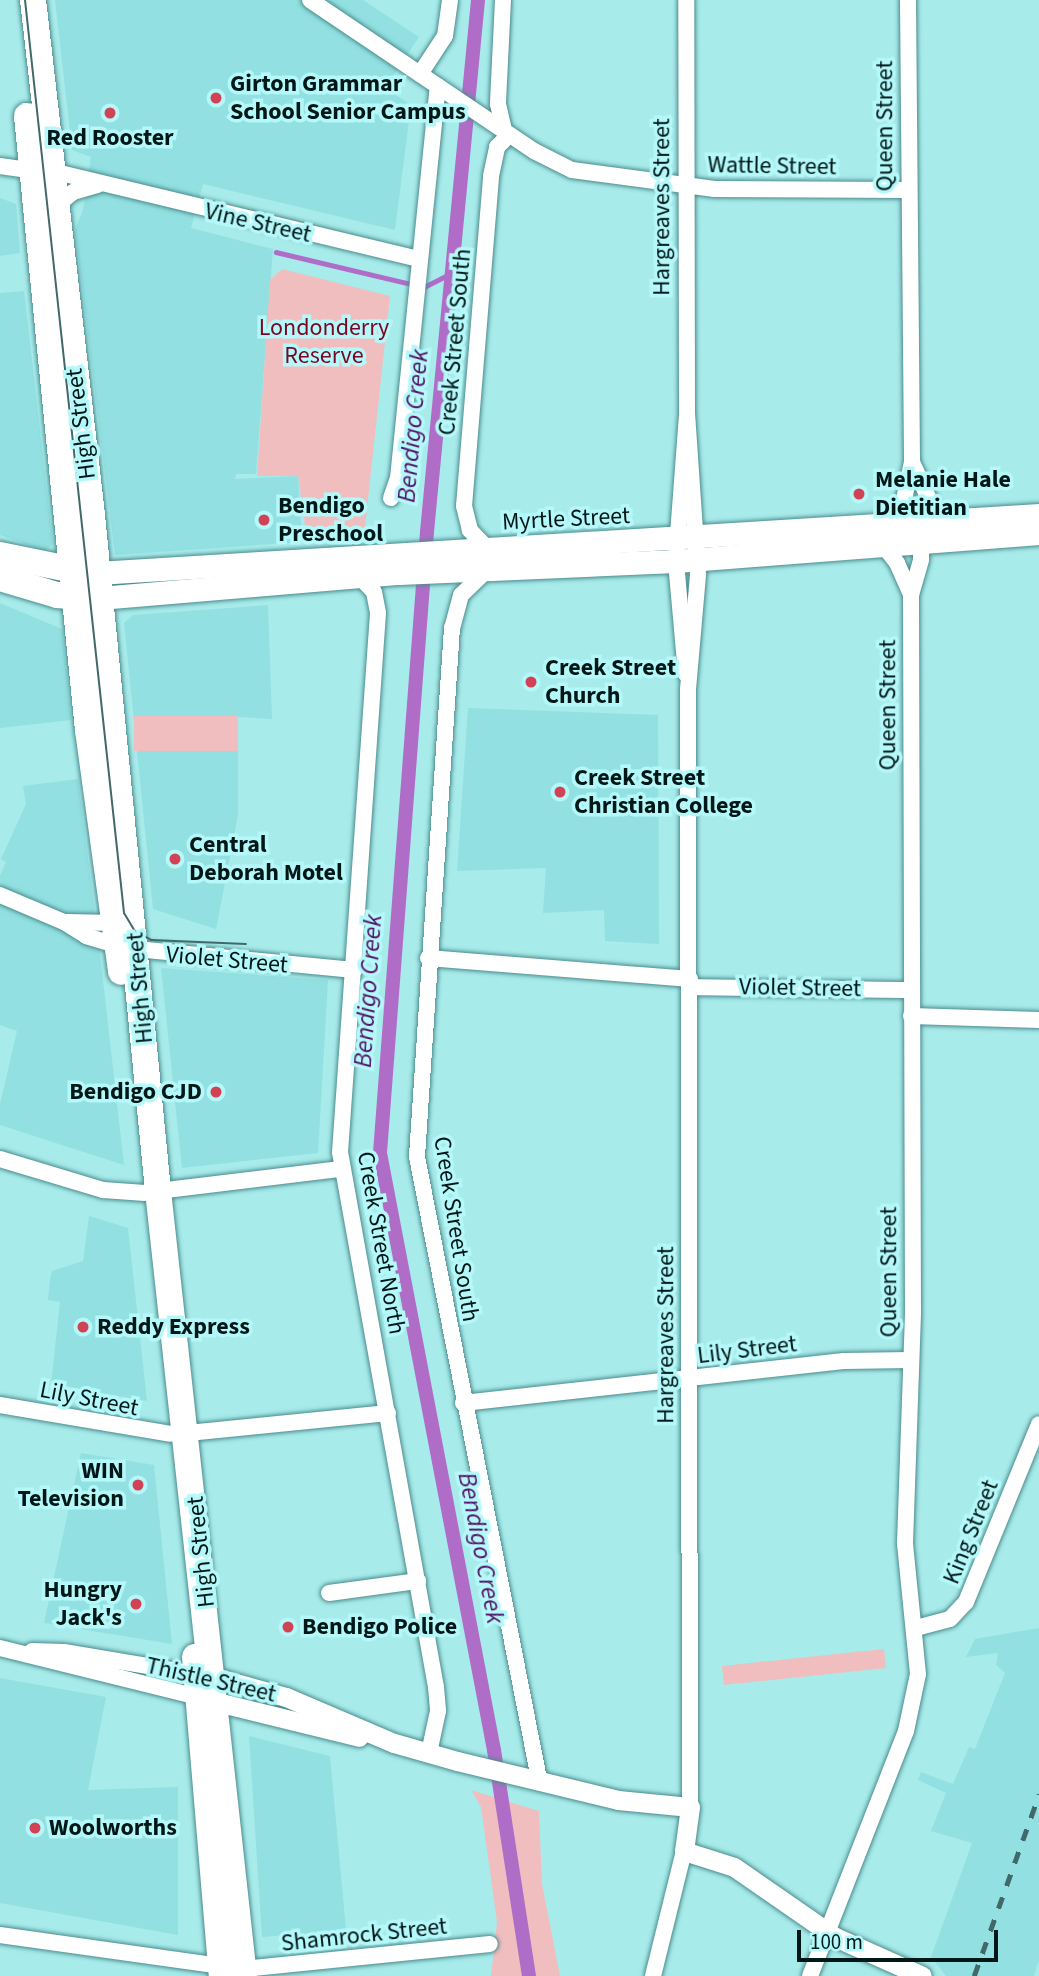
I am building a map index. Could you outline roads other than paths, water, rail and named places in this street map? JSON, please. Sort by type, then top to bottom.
[{"type":"highway","name":"High Street","points":[[15,0],[43,171],[56,206],[86,585]]},
{"type":"highway","name":"High Street","points":[[33,0],[43,171],[206,1688],[214,1971]]},
{"type":"highway","points":[[0,555],[86,585]]},
{"type":"highway","points":[[0,578],[86,585]]},
{"type":"main road","name":"Myrtle Street","points":[[86,585],[911,533],[1039,515]]},
{"type":"main road","name":"Myrtle Street","points":[[911,533],[1039,533]]},
{"type":"main road","name":"Myrtle Street","points":[[86,585],[359,576],[400,565]]},
{"type":"street","name":"Wattle Street","points":[[310,0],[507,133],[583,173],[687,186],[907,190]]},
{"type":"street","points":[[420,74],[445,36],[450,0]]},
{"type":"street","points":[[503,0],[498,104],[507,133]]},
{"type":"street","name":"Hargreaves Street","points":[[653,1976],[684,1851],[690,1807],[686,0]]},
{"type":"street","name":"Queen Street","points":[[826,1932],[906,1731],[918,1674],[916,1628],[905,1543],[910,1360],[911,1016],[912,462],[907,190],[908,0]]},
{"type":"street","points":[[391,498],[398,478],[438,86]]},
{"type":"street","name":"Creek Street South","points":[[507,133],[497,147],[491,176],[464,506],[470,530],[489,559],[463,591],[454,619],[428,958],[417,1157],[531,1744],[547,1781]]},
{"type":"street","name":"Vine Street","points":[[0,166],[43,171],[419,259]]},
{"type":"street","points":[[56,206],[72,192],[98,186]]},
{"type":"street","name":"Queen Street","points":[[911,595],[897,563],[911,533],[912,462]]},
{"type":"street","name":"Creek Street North","points":[[359,576],[374,592],[378,613],[341,1169],[388,1413],[438,1700],[429,1753]]},
{"type":"street","name":"Violet Street","points":[[0,895],[64,922],[86,936],[125,934]]},
{"type":"street","name":"Violet Street","points":[[64,922],[354,970]]},
{"type":"street","name":"Violet Street","points":[[428,958],[690,983],[911,990]]},
{"type":"street","points":[[911,1016],[1039,1020]]},
{"type":"street","points":[[0,1159],[103,1189],[152,1192],[341,1169]]},
{"type":"street","name":"Lily Street","points":[[463,1403],[844,1361],[910,1360]]},
{"type":"street","name":"Lily Street","points":[[0,1405],[180,1434],[388,1413]]},
{"type":"street","name":"King Street","points":[[916,1628],[950,1619],[970,1596],[1039,1424]]},
{"type":"street","points":[[329,1593],[418,1581]]},
{"type":"street","name":"Thistle Street","points":[[0,1648],[206,1688]]},
{"type":"street","name":"Thistle Street","points":[[19,1652],[64,1652],[206,1688],[429,1753],[618,1800],[690,1807]]},
{"type":"street","points":[[684,1851],[734,1867],[826,1932],[922,1976]]},
{"type":"street","points":[[810,1976],[826,1932]]},
{"type":"street","name":"Shamrock Street","points":[[0,1935],[214,1971],[490,1944]]},
{"type":"waterway","name":"Bendigo Creek","points":[[478,0],[427,532],[380,1153],[494,1750],[529,1976]]},
{"type":"waterway","points":[[276,252],[424,287],[452,273]]},
{"type":"tram line","points":[[25,0],[124,913],[135,931],[151,940],[246,944]]},
{"type":"railway","points":[[974,1976],[1039,1794]]},
{"type":"place","name":"Girton Grammar School Senior Campus","points":[[216,98]]},
{"type":"place","name":"Red Rooster","points":[[110,113]]},
{"type":"place","name":"Melanie Hale Dietitian","points":[[859,494]]},
{"type":"place","name":"Bendigo Preschool","points":[[264,520]]},
{"type":"place","name":"Creek Street Church","points":[[531,682]]},
{"type":"place","name":"Creek Street Christian College","points":[[560,792]]},
{"type":"place","name":"Central Deborah Motel","points":[[175,859]]},
{"type":"place","name":"Bendigo CJD","points":[[216,1092]]},
{"type":"place","name":"Reddy Express","points":[[83,1327]]},
{"type":"place","name":"WIN Television","points":[[138,1485]]},
{"type":"place","name":"Hungry Jack's","points":[[136,1604]]},
{"type":"place","name":"Bendigo Police","points":[[288,1627]]},
{"type":"place","name":"Woolworths","points":[[35,1828]]},
{"type":"park label","name":"Londonderry Reserve","points":[[324,342]]}]
